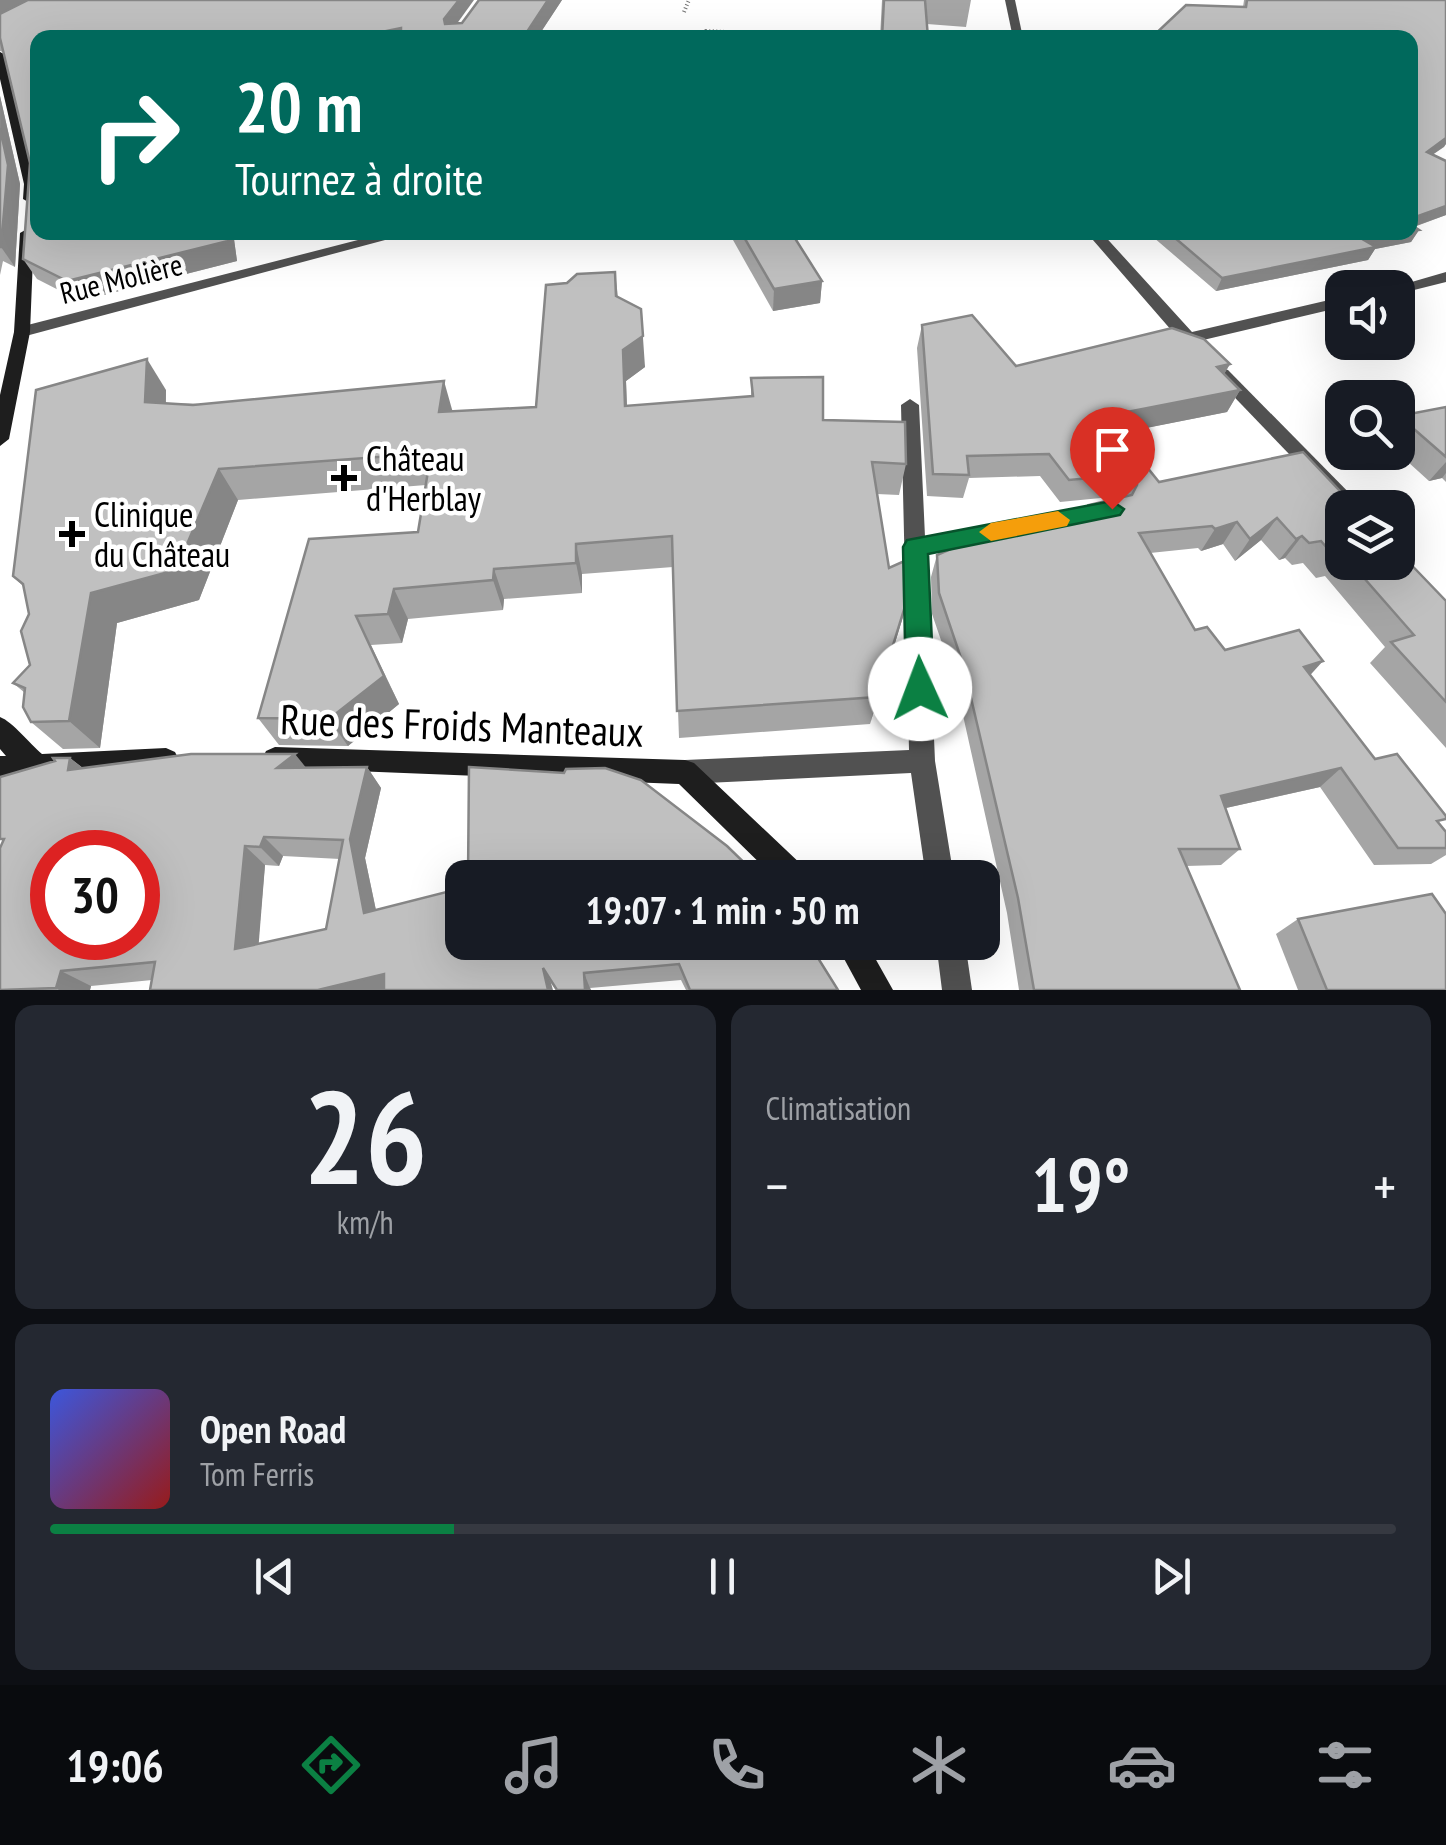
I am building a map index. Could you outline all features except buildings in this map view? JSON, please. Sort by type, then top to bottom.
[{"type":"street","points":[[1010,0],[1016,30]]},
{"type":"street","points":[[0,54],[30,180]]},
{"type":"street","points":[[0,439],[22,332],[30,200]]},
{"type":"street","name":"Rue Molière","points":[[22,332],[377,240]]},
{"type":"street","points":[[1100,240],[1186,339],[1336,490]]},
{"type":"street","points":[[1415,284],[1446,277]]},
{"type":"street","points":[[1186,339],[1325,306]]},
{"type":"street","points":[[910,405],[922,761],[937,860]]},
{"type":"street","points":[[915,547],[1112,509]]},
{"type":"street","points":[[0,728],[10,743],[36,765]]},
{"type":"street","name":"Rue des Froids Manteaux","points":[[245,760],[354,759],[685,772],[922,761]]},
{"type":"street","points":[[0,768],[190,760]]},
{"type":"street","points":[[685,772],[776,860]]},
{"type":"street","points":[[860,960],[878,990]]},
{"type":"street","points":[[953,960],[957,990]]},
{"type":"path","points":[[684,12],[689,0]]},
{"type":"slow traffic","points":[[991,532],[1058,520]]},
{"type":"place","name":"Château d'Herblay","points":[[344,478]]},
{"type":"place","name":"Clinique du Château","points":[[72,534]]},
{"type":"route","points":[[920,689],[915,547],[1112,509]]}]
